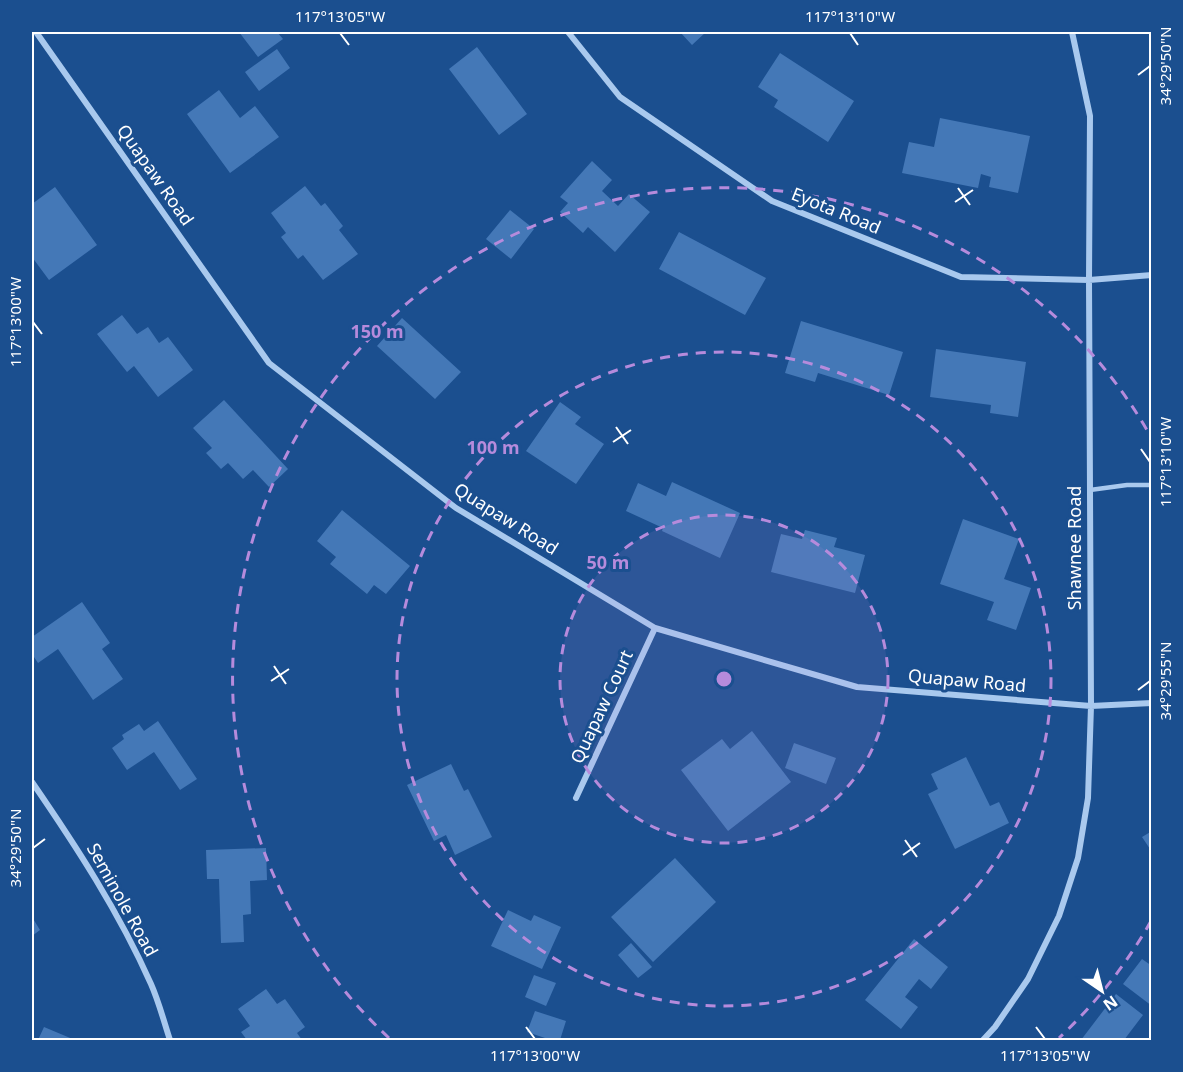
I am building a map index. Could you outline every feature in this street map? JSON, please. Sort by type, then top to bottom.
[{"type":"street","name":"Quapaw Road","points":[[36,32],[269,363],[456,508],[655,628],[857,687],[1091,706],[1152,703]]},
{"type":"street","name":"Eyota Road","points":[[568,32],[620,97],[772,201],[961,277],[1089,280],[1152,275]]},
{"type":"street","name":"Shawnee Road","points":[[983,1041],[1028,979],[1059,915],[1078,858],[1088,798],[1091,706],[1090,116],[1072,32]]},
{"type":"street","name":"Quapaw Court","points":[[576,798],[655,628]]},
{"type":"street","name":"Seminole Road","points":[[32,782],[71,838],[118,919],[151,985],[170,1041]]},
{"type":"lane","points":[[1090,490],[1127,485],[1152,485]]},
{"type":"building","points":[[239,32],[277,32],[283,39],[258,57]]},
{"type":"building","points":[[680,32],[706,32],[692,45]]},
{"type":"building","points":[[477,47],[527,114],[499,135],[449,69]]},
{"type":"building","points":[[277,49],[290,68],[259,91],[245,72]]},
{"type":"building","points":[[780,53],[854,101],[828,142],[774,107],[778,100],[758,87]]},
{"type":"building","points":[[219,90],[240,118],[255,106],[279,137],[230,173],[187,114]]},
{"type":"building","points":[[940,118],[1030,136],[1018,193],[989,187],[991,177],[981,174],[978,188],[902,173],[909,142],[934,147]]},
{"type":"building","points":[[592,161],[612,180],[602,191],[618,206],[629,194],[650,212],[615,252],[588,227],[583,233],[560,212],[568,203],[560,197]]},
{"type":"building","points":[[305,186],[321,206],[325,203],[343,226],[339,230],[358,254],[323,280],[303,255],[298,259],[281,237],[286,233],[271,213]]},
{"type":"building","points":[[55,187],[97,245],[49,280],[32,257],[32,204]]},
{"type":"building","points":[[510,210],[534,229],[511,259],[486,239]]},
{"type":"building","points":[[679,232],[766,278],[745,315],[659,269]]},
{"type":"building","points":[[122,315],[137,334],[148,327],[159,343],[168,337],[193,370],[158,397],[134,366],[127,372],[97,334]]},
{"type":"building","points":[[402,318],[461,372],[435,399],[377,346]]},
{"type":"building","points":[[801,321],[903,352],[889,395],[818,373],[815,382],[785,373]]},
{"type":"building","points":[[936,349],[1026,362],[1018,417],[990,413],[991,405],[930,397]]},
{"type":"building","points":[[224,400],[288,469],[269,487],[253,470],[243,479],[228,463],[221,469],[206,453],[212,448],[193,428]]},
{"type":"building","points":[[560,402],[581,417],[575,424],[604,444],[576,484],[526,451]]},
{"type":"building","points":[[672,482],[740,513],[720,558],[626,511],[638,483],[666,496]]},
{"type":"building","points":[[342,510],[410,566],[386,594],[374,585],[367,594],[330,564],[336,557],[317,541]]},
{"type":"building","points":[[963,519],[1019,539],[1004,579],[1031,588],[1016,630],[987,620],[994,602],[940,584]]},
{"type":"building","points":[[805,530],[837,538],[834,547],[865,555],[855,593],[771,572],[781,534],[802,539]]},
{"type":"building","points":[[82,602],[110,643],[102,649],[123,679],[93,700],[58,649],[38,663],[32,654],[32,637]]},
{"type":"building","points":[[158,721],[197,779],[180,790],[154,752],[127,770],[112,748],[124,739],[122,735],[139,724],[144,731]]},
{"type":"building","points":[[752,731],[791,782],[728,831],[681,770],[722,739],[730,749]]},
{"type":"building","points":[[794,743],[836,758],[826,784],[785,768]]},
{"type":"building","points":[[966,757],[990,806],[999,802],[1009,823],[955,849],[928,794],[938,789],[931,774]]},
{"type":"building","points":[[451,764],[464,791],[468,789],[492,837],[455,855],[446,835],[434,841],[407,785]]},
{"type":"building","points":[[1152,831],[1152,852],[1142,837]]},
{"type":"building","points":[[266,848],[267,880],[250,881],[251,914],[243,915],[244,942],[221,943],[219,879],[207,879],[206,850]]},
{"type":"building","points":[[675,858],[716,902],[653,962],[611,917]]},
{"type":"building","points":[[508,910],[531,921],[534,915],[561,927],[542,969],[491,946]]},
{"type":"building","points":[[32,917],[40,930],[32,936]]},
{"type":"building","points":[[914,939],[948,967],[931,989],[919,979],[905,997],[918,1007],[901,1029],[865,1000]]},
{"type":"building","points":[[631,943],[652,967],[638,978],[618,955]]},
{"type":"building","points":[[1142,959],[1152,966],[1152,1006],[1123,984]]},
{"type":"building","points":[[534,975],[556,983],[546,1006],[525,997]]},
{"type":"building","points":[[266,989],[277,1004],[285,999],[305,1027],[297,1033],[302,1040],[247,1040],[241,1032],[250,1026],[238,1009]]},
{"type":"building","points":[[1116,994],[1143,1015],[1124,1040],[1081,1040]]},
{"type":"building","points":[[535,1011],[566,1021],[560,1040],[551,1040],[527,1032]]},
{"type":"building","points":[[44,1027],[75,1040],[38,1040]]}]
